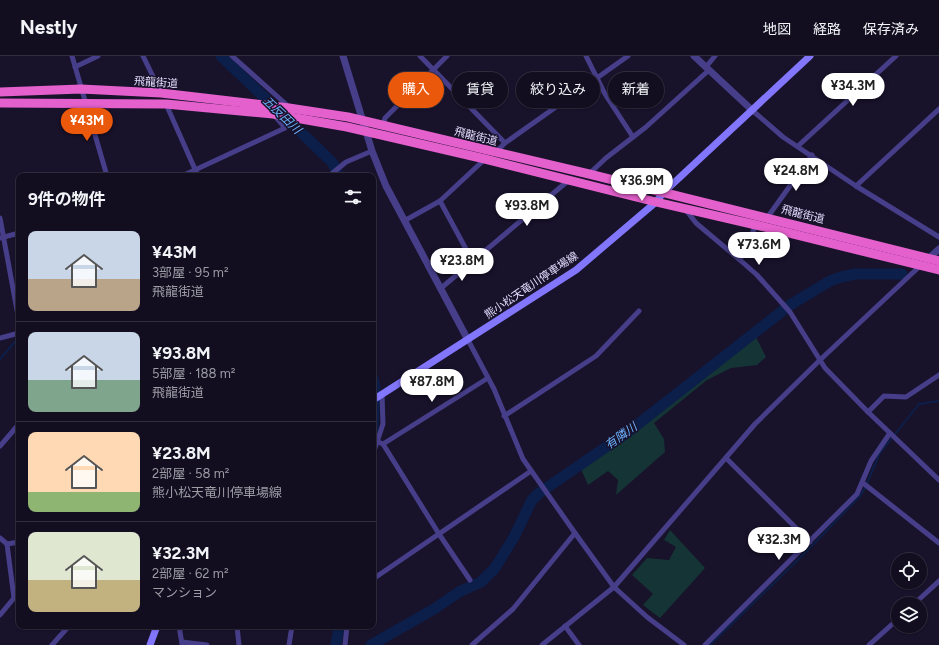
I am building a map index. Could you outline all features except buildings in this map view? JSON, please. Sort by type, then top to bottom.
[{"type":"highway","name":"飛龍街道","points":[[0,92],[81,89],[161,93],[262,104],[364,121],[767,218],[924,262],[939,270]]},
{"type":"highway","name":"飛龍街道","points":[[0,103],[86,102],[166,104],[273,114],[366,132],[485,159],[686,210],[924,262],[939,261]]},
{"type":"main road","name":"熊小松天竜川停車場線","points":[[378,397],[576,270],[656,202],[663,193],[753,111],[810,56]]},
{"type":"main road","points":[[150,645],[156,629]]},
{"type":"street","points":[[72,56],[105,173]]},
{"type":"street","points":[[75,67],[98,56]]},
{"type":"street","points":[[143,56],[161,93]]},
{"type":"street","points":[[232,56],[288,108]]},
{"type":"street","points":[[343,56],[372,151],[386,186],[488,378],[517,448],[541,485],[614,587],[647,617],[684,645]]},
{"type":"street","points":[[420,56],[505,143]]},
{"type":"street","points":[[382,125],[385,118],[447,56]]},
{"type":"street","points":[[586,56],[593,72]]},
{"type":"street","points":[[600,76],[628,56]]},
{"type":"street","points":[[694,56],[770,127],[856,186],[939,236]]},
{"type":"street","points":[[589,174],[633,137],[707,68],[715,56]]},
{"type":"street","points":[[798,146],[896,56]]},
{"type":"street","points":[[600,85],[633,137]]},
{"type":"street","points":[[166,104],[196,173]]},
{"type":"street","points":[[494,153],[505,143],[555,108]]},
{"type":"street","points":[[856,186],[939,109]]},
{"type":"street","points":[[188,173],[285,128],[273,114]]},
{"type":"street","points":[[331,173],[342,165],[372,151]]},
{"type":"street","points":[[767,218],[812,155]]},
{"type":"street","points":[[404,220],[440,201],[485,159]]},
{"type":"street","points":[[440,289],[570,180]]},
{"type":"street","points":[[440,201],[473,262]]},
{"type":"street","points":[[686,210],[696,223],[757,275],[790,312],[825,368],[868,412],[939,480]]},
{"type":"street","points":[[0,218],[2,237],[16,306]]},
{"type":"street","points":[[740,260],[756,225]]},
{"type":"street","points":[[2,237],[16,234]]},
{"type":"street","points":[[542,645],[614,587],[755,424],[820,360],[939,249]]},
{"type":"street","points":[[504,416],[596,356],[639,311]]},
{"type":"street","points":[[0,338],[16,334]]},
{"type":"street","points":[[868,412],[884,396],[906,398],[939,375]]},
{"type":"street","points":[[383,444],[488,378]]},
{"type":"street","points":[[376,447],[383,424],[378,397]]},
{"type":"street","points":[[0,446],[16,427]]},
{"type":"street","points":[[705,645],[857,494],[864,483],[874,455],[890,433]]},
{"type":"street","points":[[378,442],[383,444],[439,534],[470,580]]},
{"type":"street","points":[[726,458],[810,542]]},
{"type":"street","points":[[376,577],[531,470]]},
{"type":"street","points":[[864,483],[939,543]]},
{"type":"street","points":[[472,645],[513,609],[575,533]]},
{"type":"street","points":[[0,538],[8,544],[16,543]]},
{"type":"street","points":[[8,544],[12,592],[16,596]]},
{"type":"street","points":[[922,597],[938,583]]},
{"type":"street","points":[[0,615],[16,598]]},
{"type":"street","points":[[869,645],[891,625]]},
{"type":"street","points":[[565,626],[580,645]]},
{"type":"street","points":[[52,645],[66,629]]},
{"type":"street","points":[[180,629],[182,644],[207,645]]},
{"type":"street","points":[[237,629],[239,645]]},
{"type":"street","points":[[289,645],[292,629]]},
{"type":"street","points":[[345,645],[347,629]]},
{"type":"green space","points":[[756,337],[766,357],[757,365],[731,368],[707,380],[654,423],[664,439],[665,452],[616,495],[618,480],[608,471],[588,485],[581,469]]},
{"type":"green space","points":[[670,530],[705,568],[660,618],[643,605],[653,594],[632,575],[647,558],[669,560],[676,547],[664,540]]},
{"type":"waterway","name":"五反田川","points":[[221,56],[332,162],[338,173]]},
{"type":"waterway","name":"有隣川","points":[[371,645],[434,609],[459,592],[481,582],[495,568],[514,537],[532,500],[539,493],[628,432],[790,305],[830,281],[841,277],[855,274],[902,274]]},
{"type":"waterway","points":[[0,359],[16,340]]},
{"type":"waterway","points":[[710,645],[804,554],[860,496],[880,453],[919,404],[939,401]]},
{"type":"waterway","name":"五反田川","points":[[336,645],[339,629]]}]
